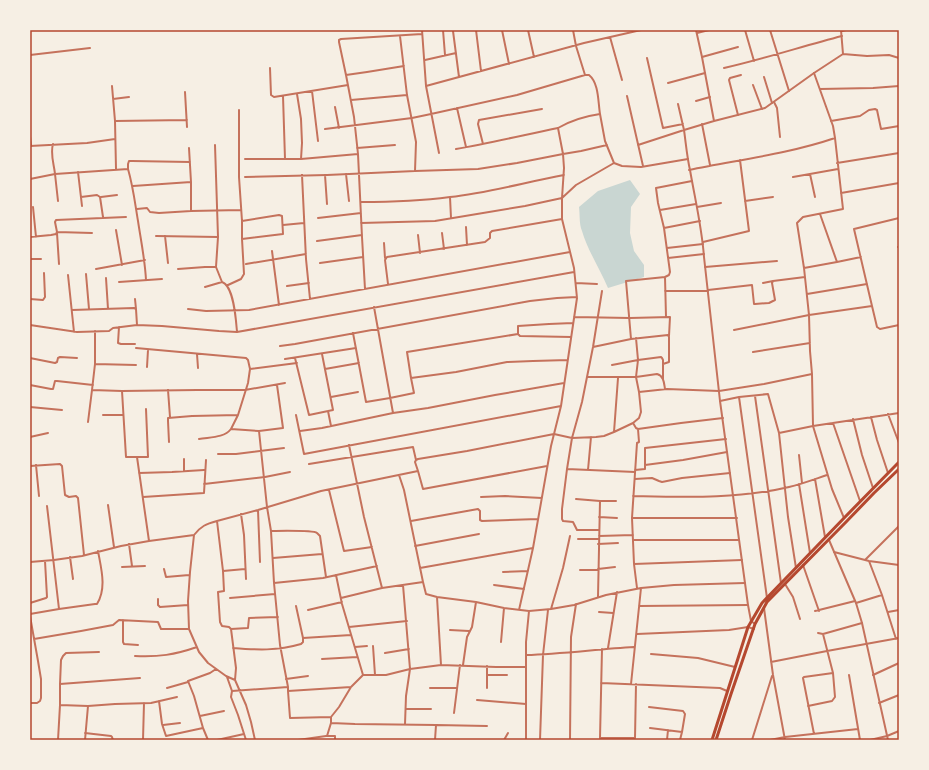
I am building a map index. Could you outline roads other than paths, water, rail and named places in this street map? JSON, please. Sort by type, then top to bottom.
[{"type":"main road","points":[[716,740],[754,629],[767,602],[825,537],[899,462]]},
{"type":"main road","points":[[712,740],[748,627],[762,603],[829,540],[899,469]]},
{"type":"street","points":[[422,30],[426,86],[439,153]]},
{"type":"street","points":[[443,30],[445,55]]},
{"type":"street","points":[[476,30],[481,71]]},
{"type":"street","points":[[502,30],[509,64]]},
{"type":"street","points":[[528,30],[534,57]]},
{"type":"street","points":[[573,30],[576,46],[585,75]]},
{"type":"street","points":[[426,86],[640,30]]},
{"type":"street","points":[[696,30],[714,121]]},
{"type":"street","points":[[697,33],[710,30]]},
{"type":"street","points":[[745,30],[754,61]]},
{"type":"street","points":[[770,30],[789,91]]},
{"type":"street","points":[[843,54],[842,30],[846,30]]},
{"type":"street","points":[[453,31],[459,77]]},
{"type":"street","points":[[365,289],[358,154],[351,100],[339,42],[340,39],[422,34]]},
{"type":"street","points":[[400,36],[407,95],[416,142],[415,171]]},
{"type":"street","points":[[724,68],[842,36]]},
{"type":"street","points":[[610,37],[622,80]]},
{"type":"street","points":[[702,57],[738,47]]},
{"type":"street","points":[[30,56],[90,48]]},
{"type":"street","points":[[425,60],[456,53]]},
{"type":"street","points":[[638,145],[702,124],[765,108],[843,54],[867,56],[889,55],[899,58]]},
{"type":"street","points":[[647,58],[663,128],[683,124]]},
{"type":"street","points":[[346,75],[404,66]]},
{"type":"street","points":[[270,68],[272,97],[348,85]]},
{"type":"street","points":[[668,83],[705,73]]},
{"type":"street","points":[[814,73],[833,126],[843,209],[803,217],[797,223],[809,315],[813,426],[827,475],[845,516],[846,522]]},
{"type":"street","points":[[325,129],[412,118],[512,96],[589,75],[594,80],[602,128],[614,163],[622,166],[643,166],[688,159]]},
{"type":"street","points":[[738,115],[729,80],[730,78],[741,75]]},
{"type":"street","points":[[764,77],[773,102],[777,108],[780,137]]},
{"type":"street","points":[[753,85],[762,109]]},
{"type":"street","points":[[112,86],[115,121],[116,170]]},
{"type":"street","points":[[820,89],[899,86]]},
{"type":"street","points":[[312,91],[318,140]]},
{"type":"street","points":[[185,92],[187,127]]},
{"type":"street","points":[[297,94],[301,119],[301,159]]},
{"type":"street","points":[[351,100],[407,95]]},
{"type":"street","points":[[283,96],[285,159]]},
{"type":"street","points":[[627,96],[643,166]]},
{"type":"street","points":[[113,99],[129,97]]},
{"type":"street","points":[[696,101],[710,97]]},
{"type":"street","points":[[678,104],[683,124],[689,170],[700,221],[720,401],[748,605],[751,621],[756,624]]},
{"type":"street","points":[[335,107],[338,128]]},
{"type":"street","points":[[457,108],[466,147]]},
{"type":"street","points":[[483,144],[478,124],[479,120],[542,109]]},
{"type":"street","points":[[831,122],[860,116],[869,110],[875,109],[877,110],[881,129],[899,126]]},
{"type":"street","points":[[227,285],[241,278],[244,274],[239,177],[239,110]]},
{"type":"street","points":[[456,149],[558,128],[565,124],[600,114]]},
{"type":"street","points":[[115,121],[187,120]]},
{"type":"street","points":[[702,124],[710,166]]},
{"type":"street","points":[[519,610],[533,548],[551,446],[561,406],[572,337],[576,296],[574,272],[562,219],[564,175],[563,154],[558,128]]},
{"type":"street","points":[[30,136],[31,146],[115,139]]},
{"type":"street","points":[[689,170],[819,143],[835,138]]},
{"type":"street","points":[[53,144],[52,155],[58,201]]},
{"type":"street","points":[[215,145],[218,237],[216,268],[222,282],[227,285],[232,297],[237,332]]},
{"type":"street","points":[[357,148],[395,145]]},
{"type":"street","points":[[245,177],[478,169],[517,163],[607,145]]},
{"type":"street","points":[[189,148],[191,211]]},
{"type":"street","points":[[837,163],[899,152]]},
{"type":"street","points":[[245,159],[301,159],[358,154]]},
{"type":"street","points":[[667,248],[703,243],[749,231],[740,160]]},
{"type":"street","points":[[146,280],[145,260],[128,164],[132,161],[190,162]]},
{"type":"street","points":[[361,223],[435,221],[525,206],[562,198],[576,185],[614,163]]},
{"type":"street","points":[[30,179],[55,174],[128,168]]},
{"type":"street","points":[[793,177],[838,169]]},
{"type":"street","points":[[78,172],[82,206]]},
{"type":"street","points":[[346,174],[349,201]]},
{"type":"street","points":[[810,174],[815,197]]},
{"type":"street","points":[[302,175],[310,299]]},
{"type":"street","points":[[325,175],[327,204]]},
{"type":"street","points":[[361,202],[398,202],[450,197],[564,175]]},
{"type":"street","points":[[631,339],[626,281],[665,277],[670,273],[664,228],[657,199],[656,187],[692,181]]},
{"type":"street","points":[[132,186],[191,182]]},
{"type":"street","points":[[841,193],[899,183]]},
{"type":"street","points":[[81,197],[117,195]]},
{"type":"street","points":[[101,197],[103,217]]},
{"type":"street","points":[[450,197],[451,218]]},
{"type":"street","points":[[745,201],[772,197]]},
{"type":"street","points":[[660,210],[721,203]]},
{"type":"street","points":[[33,207],[36,236]]},
{"type":"street","points":[[137,209],[147,208],[149,211],[153,212],[241,210]]},
{"type":"street","points":[[318,218],[361,213]]},
{"type":"street","points":[[820,214],[837,262]]},
{"type":"street","points":[[242,221],[279,215],[282,216],[283,225],[283,234],[242,239]]},
{"type":"street","points":[[59,264],[56,220],[126,216]]},
{"type":"street","points":[[899,218],[854,229],[877,327],[880,329],[899,325]]},
{"type":"street","points":[[386,258],[488,241],[492,230],[562,219]]},
{"type":"street","points":[[664,228],[700,221]]},
{"type":"street","points":[[283,225],[304,223]]},
{"type":"street","points":[[466,227],[467,245]]},
{"type":"street","points":[[116,230],[122,265]]},
{"type":"street","points":[[30,237],[51,235],[57,232],[92,232]]},
{"type":"street","points":[[442,233],[444,249]]},
{"type":"street","points":[[316,241],[362,235]]},
{"type":"street","points":[[418,235],[420,253]]},
{"type":"street","points":[[156,236],[218,237]]},
{"type":"street","points":[[165,236],[168,263]]},
{"type":"street","points":[[384,243],[388,284]]},
{"type":"street","points":[[272,251],[279,305]]},
{"type":"street","points":[[188,309],[206,311],[250,310],[570,252]]},
{"type":"street","points":[[246,264],[306,254]]},
{"type":"street","points":[[668,258],[704,254]]},
{"type":"street","points":[[320,263],[363,257]]},
{"type":"street","points":[[804,268],[861,257]]},
{"type":"street","points":[[30,259],[41,259]]},
{"type":"street","points":[[96,269],[145,260]]},
{"type":"street","points":[[705,267],[777,261]]},
{"type":"street","points":[[178,269],[205,267],[216,268]]},
{"type":"street","points":[[30,325],[74,332],[109,331],[113,328],[137,325],[237,332],[574,272]]},
{"type":"street","points":[[30,299],[44,299],[44,273]]},
{"type":"street","points":[[86,274],[89,310]]},
{"type":"street","points":[[68,275],[74,332]]},
{"type":"street","points":[[762,283],[805,276]]},
{"type":"street","points":[[665,277],[666,317]]},
{"type":"street","points":[[106,278],[108,309]]},
{"type":"street","points":[[119,282],[162,279]]},
{"type":"street","points":[[665,291],[708,291],[752,285],[755,304],[775,300],[773,281]]},
{"type":"street","points":[[206,287],[222,282]]},
{"type":"street","points":[[287,286],[309,283]]},
{"type":"street","points":[[576,283],[597,284]]},
{"type":"street","points":[[807,294],[867,284]]},
{"type":"street","points":[[599,530],[577,530],[572,522],[565,522],[562,520],[562,509],[572,438],[582,402],[602,291]]},
{"type":"street","points":[[280,346],[530,302],[576,296]]},
{"type":"street","points":[[135,299],[137,325]]},
{"type":"street","points":[[734,330],[809,315],[872,306]]},
{"type":"street","points":[[374,307],[379,329],[392,413]]},
{"type":"street","points":[[72,310],[136,309]]},
{"type":"street","points":[[574,317],[670,317],[670,362],[663,364]]},
{"type":"street","points":[[518,334],[518,326],[573,323]]},
{"type":"street","points":[[119,327],[118,343],[135,344]]},
{"type":"street","points":[[88,422],[95,364],[95,331]]},
{"type":"street","points":[[353,334],[366,402],[414,393],[407,352],[518,334],[520,336],[572,337]]},
{"type":"street","points":[[593,347],[636,338],[669,336]]},
{"type":"street","points":[[416,460],[554,434],[572,438],[604,436],[633,423],[641,414],[640,392],[636,377],[638,360],[636,338]]},
{"type":"street","points":[[752,352],[810,343]]},
{"type":"street","points":[[136,348],[246,358],[248,360],[250,369],[248,383],[238,415],[231,429],[222,436],[199,439]]},
{"type":"street","points":[[285,359],[356,348]]},
{"type":"street","points":[[147,367],[148,350]]},
{"type":"street","points":[[197,354],[198,368]]},
{"type":"street","points":[[295,358],[310,415],[333,410],[322,354]]},
{"type":"street","points":[[30,358],[56,363],[60,357],[77,358]]},
{"type":"street","points":[[612,365],[661,357],[665,389]]},
{"type":"street","points":[[411,378],[456,372],[498,363],[516,361],[568,360]]},
{"type":"street","points":[[250,369],[296,363]]},
{"type":"street","points":[[325,369],[358,363]]},
{"type":"street","points":[[95,364],[136,365]]},
{"type":"street","points":[[587,377],[636,377],[657,374],[663,379]]},
{"type":"street","points":[[640,392],[665,389],[719,391],[764,384],[812,374]]},
{"type":"street","points":[[614,432],[618,377]]},
{"type":"street","points":[[30,385],[51,390],[53,389],[55,381],[57,380],[93,385]]},
{"type":"street","points":[[92,390],[245,390],[285,383]]},
{"type":"street","points":[[300,431],[392,413],[428,408],[564,383]]},
{"type":"street","points":[[231,429],[259,431],[282,428],[277,385]]},
{"type":"street","points":[[168,390],[170,417],[168,418],[169,442]]},
{"type":"street","points":[[122,391],[126,457],[148,457],[146,409]]},
{"type":"street","points":[[331,397],[358,392]]},
{"type":"street","points":[[720,401],[768,394],[778,433],[796,568]]},
{"type":"street","points":[[755,396],[783,583],[793,597],[800,619]]},
{"type":"street","points":[[740,397],[767,598]]},
{"type":"street","points":[[296,414],[304,454],[561,406]]},
{"type":"street","points":[[30,407],[62,410]]},
{"type":"street","points":[[328,411],[331,426]]},
{"type":"street","points":[[778,433],[833,422],[899,413]]},
{"type":"street","points":[[888,414],[899,443]]},
{"type":"street","points":[[103,415],[123,415]]},
{"type":"street","points":[[170,417],[238,415]]},
{"type":"street","points":[[871,417],[888,473]]},
{"type":"street","points":[[638,429],[723,418]]},
{"type":"street","points":[[853,419],[862,455],[873,488]]},
{"type":"street","points":[[833,422],[860,502]]},
{"type":"street","points":[[633,423],[638,429],[639,442],[637,444],[632,518],[634,564],[637,588]]},
{"type":"street","points":[[259,431],[271,531],[275,594],[281,649],[288,687],[290,718],[331,717]]},
{"type":"street","points":[[30,437],[48,433]]},
{"type":"street","points":[[588,470],[591,437]]},
{"type":"street","points":[[567,469],[644,470],[645,448],[726,439]]},
{"type":"street","points":[[349,445],[356,484],[382,588]]},
{"type":"street","points":[[309,464],[413,447],[416,460],[415,462],[423,489],[547,466]]},
{"type":"street","points":[[218,454],[236,454],[284,448]]},
{"type":"street","points":[[645,465],[727,452]]},
{"type":"street","points":[[799,455],[800,484],[810,554]]},
{"type":"street","points":[[137,457],[149,540]]},
{"type":"street","points":[[184,459],[184,471]]},
{"type":"street","points":[[143,497],[204,492],[204,470],[206,460]]},
{"type":"street","points":[[30,466],[60,464],[62,466],[65,495],[69,497],[76,496],[78,498],[84,555]]},
{"type":"street","points":[[36,465],[39,496]]},
{"type":"street","points":[[139,473],[204,470]]},
{"type":"street","points":[[235,680],[226,676],[208,663],[199,652],[189,629],[188,605],[194,535],[200,528],[203,525],[314,493],[418,471]]},
{"type":"street","points":[[204,484],[265,477],[290,472]]},
{"type":"street","points":[[635,478],[652,478],[662,482],[682,478],[730,473]]},
{"type":"street","points":[[399,475],[404,490],[426,593],[437,597],[529,611],[551,609],[576,604],[617,592],[637,588],[674,585],[745,583]]},
{"type":"street","points":[[633,496],[684,497],[753,493],[786,488],[827,475]]},
{"type":"street","points":[[815,479],[825,537]]},
{"type":"street","points":[[330,490],[344,551],[372,547]]},
{"type":"street","points":[[481,497],[505,496],[542,498]]},
{"type":"street","points":[[576,499],[616,501]]},
{"type":"street","points":[[598,597],[598,538],[600,501]]},
{"type":"street","points":[[108,505],[114,547]]},
{"type":"street","points":[[47,506],[59,609]]},
{"type":"street","points":[[411,521],[478,509],[480,511],[480,520],[482,521],[538,519]]},
{"type":"street","points":[[258,510],[260,562]]},
{"type":"street","points":[[241,514],[244,535],[246,579]]},
{"type":"street","points":[[599,517],[617,518]]},
{"type":"street","points":[[632,518],[736,518]]},
{"type":"street","points":[[217,521],[224,591],[218,592],[220,622],[222,626],[229,627],[231,629],[248,628],[249,618],[278,617]]},
{"type":"street","points":[[867,560],[899,526]]},
{"type":"street","points":[[271,531],[317,532],[320,536],[326,577]]},
{"type":"street","points":[[415,546],[479,534]]},
{"type":"street","points":[[30,562],[84,555],[149,540],[194,535]]},
{"type":"street","points":[[578,539],[632,535]]},
{"type":"street","points":[[551,609],[563,568],[570,536]]},
{"type":"street","points":[[633,540],[739,540]]},
{"type":"street","points":[[829,540],[856,602],[888,740]]},
{"type":"street","points":[[598,544],[618,543]]},
{"type":"street","points":[[128,544],[132,566]]},
{"type":"street","points":[[420,568],[533,548]]},
{"type":"street","points":[[30,703],[37,703],[41,698],[39,667],[30,615],[95,604],[99,602],[103,584],[98,551]]},
{"type":"street","points":[[834,552],[867,560],[898,565],[899,569]]},
{"type":"street","points":[[273,558],[322,554]]},
{"type":"street","points":[[70,557],[73,579]]},
{"type":"street","points":[[30,603],[47,597],[45,560]]},
{"type":"street","points":[[634,564],[742,560]]},
{"type":"street","points":[[771,662],[898,638],[867,560]]},
{"type":"street","points":[[803,565],[819,610]]},
{"type":"street","points":[[122,567],[145,566]]},
{"type":"street","points":[[274,583],[326,577],[377,566]]},
{"type":"street","points":[[580,570],[598,570],[615,567]]},
{"type":"street","points":[[164,569],[166,577],[190,575]]},
{"type":"street","points":[[223,571],[246,569]]},
{"type":"street","points":[[503,572],[528,571]]},
{"type":"street","points":[[336,575],[362,675]]},
{"type":"street","points":[[341,598],[382,588],[423,582]]},
{"type":"street","points":[[403,585],[410,669],[406,696],[405,724]]},
{"type":"street","points":[[494,585],[524,589]]},
{"type":"street","points":[[631,684],[641,588]]},
{"type":"street","points":[[608,648],[617,592]]},
{"type":"street","points":[[230,598],[275,594]]},
{"type":"street","points":[[815,611],[882,595]]},
{"type":"street","points":[[437,597],[441,665]]},
{"type":"street","points":[[158,599],[158,605],[160,607],[188,605]]},
{"type":"street","points":[[308,610],[342,602]]},
{"type":"street","points":[[454,713],[457,688],[467,636],[472,627],[476,602]]},
{"type":"street","points":[[570,740],[571,637],[576,604]]},
{"type":"street","points":[[639,606],[748,605]]},
{"type":"street","points":[[233,648],[262,650],[281,649],[301,644],[303,642],[303,638],[296,606]]},
{"type":"street","points":[[764,607],[773,675],[785,738]]},
{"type":"street","points":[[501,642],[504,608]]},
{"type":"street","points":[[540,740],[543,655],[548,609]]},
{"type":"street","points":[[888,612],[899,610]]},
{"type":"street","points":[[526,740],[526,655],[529,611]]},
{"type":"street","points":[[599,612],[613,613]]},
{"type":"street","points":[[34,639],[112,625],[117,621],[123,620],[158,622],[162,630],[189,629]]},
{"type":"street","points":[[123,620],[124,644],[138,645]]},
{"type":"street","points":[[349,627],[407,621]]},
{"type":"street","points":[[818,633],[823,634],[862,623]]},
{"type":"street","points":[[637,634],[729,630],[748,627],[754,629]]},
{"type":"street","points":[[231,629],[236,668],[235,680],[246,704],[255,740]]},
{"type":"street","points":[[450,630],[469,631]]},
{"type":"street","points":[[808,706],[834,700],[835,694],[833,673],[823,634]]},
{"type":"street","points":[[303,638],[351,635]]},
{"type":"street","points":[[354,648],[367,646]]},
{"type":"street","points":[[373,646],[375,675]]},
{"type":"street","points":[[135,656],[165,656],[184,652],[197,647]]},
{"type":"street","points":[[526,655],[571,653],[608,648],[634,647]]},
{"type":"street","points":[[385,653],[408,649]]},
{"type":"street","points":[[602,649],[600,738],[635,738],[636,684]]},
{"type":"street","points":[[58,740],[61,660],[66,653],[99,652]]},
{"type":"street","points":[[651,654],[698,658],[735,667]]},
{"type":"street","points":[[322,659],[357,657]]},
{"type":"street","points":[[873,675],[899,663]]},
{"type":"street","points":[[327,736],[331,723],[331,717],[351,687],[362,675],[386,675],[410,669],[441,665],[526,667]]},
{"type":"street","points":[[487,666],[487,688]]},
{"type":"street","points":[[168,688],[188,682],[189,680],[210,673],[216,669]]},
{"type":"street","points":[[814,734],[803,678],[833,673]]},
{"type":"street","points":[[487,675],[507,675]]},
{"type":"street","points":[[752,740],[773,675]]},
{"type":"street","points":[[849,675],[860,740]]},
{"type":"street","points":[[226,676],[232,691],[231,697],[246,740]]},
{"type":"street","points":[[286,679],[308,676]]},
{"type":"street","points":[[60,684],[140,678]]},
{"type":"street","points":[[188,682],[208,740]]},
{"type":"street","points":[[601,683],[720,688],[727,691]]},
{"type":"street","points":[[232,691],[288,687]]},
{"type":"street","points":[[288,692],[351,687]]},
{"type":"street","points":[[430,688],[457,688]]},
{"type":"street","points":[[879,702],[899,695]]},
{"type":"street","points":[[60,705],[88,706],[144,703],[177,697]]},
{"type":"street","points":[[477,700],[526,704]]},
{"type":"street","points":[[159,701],[166,736],[203,728]]},
{"type":"street","points":[[143,740],[144,703]]},
{"type":"street","points":[[85,740],[88,706]]},
{"type":"street","points":[[649,707],[683,711],[685,714],[680,740]]},
{"type":"street","points":[[406,709],[431,709]]},
{"type":"street","points":[[200,716],[224,711]]},
{"type":"street","points":[[163,725],[180,723]]},
{"type":"street","points":[[331,723],[487,726]]},
{"type":"street","points":[[435,740],[436,725]]},
{"type":"street","points":[[650,728],[682,732]]},
{"type":"street","points":[[667,740],[668,730]]},
{"type":"street","points":[[770,740],[858,730]]},
{"type":"street","points":[[870,740],[887,736],[899,731]]},
{"type":"street","points":[[85,733],[111,736],[113,740]]},
{"type":"street","points":[[504,740],[508,733]]},
{"type":"street","points":[[217,740],[244,734]]},
{"type":"street","points":[[298,740],[335,736],[335,740]]}]
